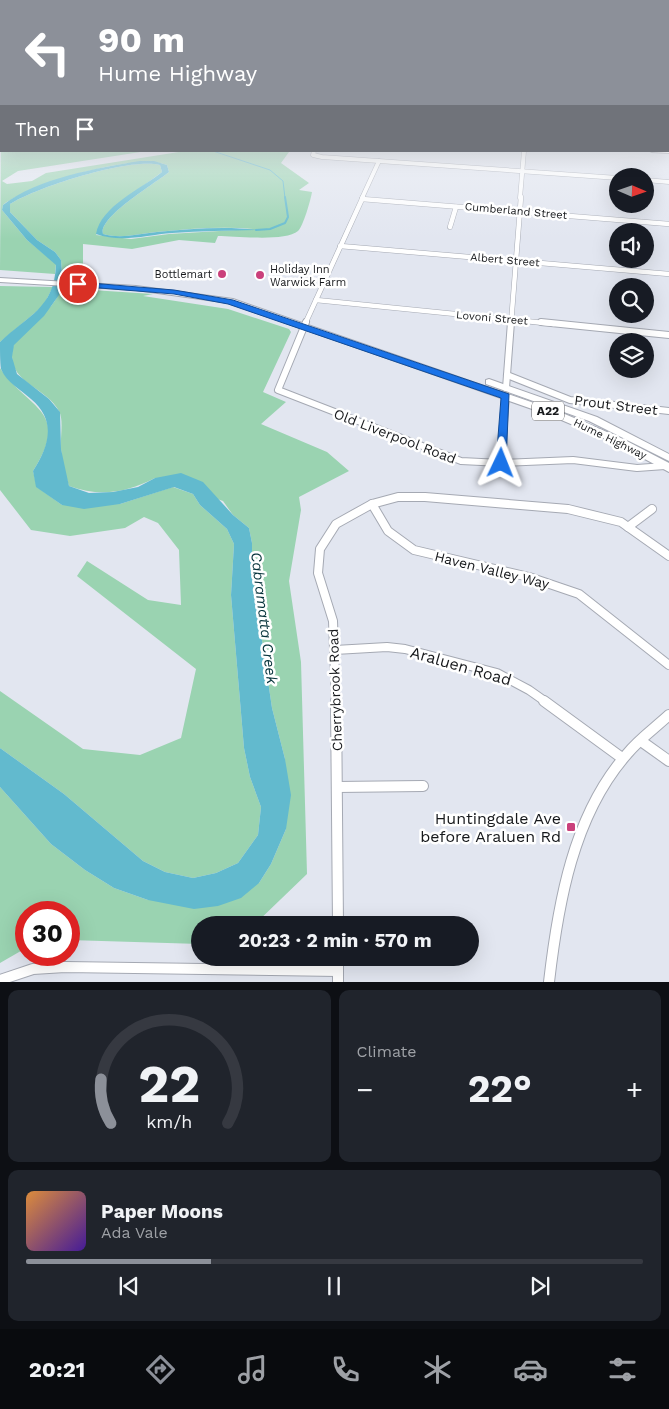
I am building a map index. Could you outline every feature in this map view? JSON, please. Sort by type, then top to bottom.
[{"type":"highway","name":"Hume Highway","points":[[0,276],[32,280]]},
{"type":"highway","name":"Hume Highway","points":[[0,280],[79,282],[174,292],[230,301],[305,323],[506,392],[590,427],[668,464]]},
{"type":"street","points":[[501,463],[524,152]]},
{"type":"street","points":[[314,153],[379,161],[609,177]]},
{"type":"street","points":[[305,323],[379,161]]},
{"type":"street","points":[[654,181],[669,182]]},
{"type":"street","name":"Cumberland Street","points":[[362,199],[669,224]]},
{"type":"street","points":[[450,227],[456,207]]},
{"type":"street","name":"Albert Street","points":[[340,246],[669,274]]},
{"type":"street","name":"Lovoni Street","points":[[316,300],[669,335]]},
{"type":"street","name":"Old Liverpool Road","points":[[305,323],[278,390],[452,459],[470,463],[573,460],[637,468],[668,464]]},
{"type":"street","name":"Prout Street","points":[[507,375],[570,400],[669,412]]},
{"type":"street","name":"Cherrybrook Road","points":[[338,916],[335,650],[332,621],[318,573],[320,549],[336,524],[372,504],[398,497],[425,497],[568,508],[621,522],[669,556]]},
{"type":"street","name":"Haven Valley Way","points":[[372,504],[388,531],[414,550],[441,558],[529,577],[580,594],[669,665]]},
{"type":"street","points":[[628,527],[652,509]]},
{"type":"street","name":"Araluen Road","points":[[335,650],[386,647],[405,649],[497,673],[529,690],[622,758]]},
{"type":"street","points":[[549,982],[553,937],[571,865],[597,798],[622,758],[669,715]]},
{"type":"street","points":[[641,741],[669,761]]},
{"type":"street","points":[[337,787],[423,786]]},
{"type":"street","points":[[0,980],[33,969],[66,967],[338,976]]},
{"type":"green space","points":[[1,152],[141,152],[18,171],[2,181],[7,184],[32,181],[46,173],[179,152],[289,152],[281,163],[309,183],[299,190],[312,192],[302,224],[298,231],[292,234],[272,237],[218,236],[215,243],[179,240],[132,249],[83,244],[83,276],[62,274],[61,260],[55,252],[37,240],[10,212],[10,204],[61,182],[106,169],[146,164],[160,165],[162,172],[113,208],[96,235],[131,239],[169,234],[253,229],[204,228],[123,236],[103,234],[104,227],[109,219],[118,210],[169,172],[167,165],[152,162],[132,163],[84,172],[36,188],[3,205],[2,210],[27,240],[56,264],[55,274],[0,270]]},
{"type":"green space","points":[[0,286],[53,287],[43,306],[0,342]]},
{"type":"green space","points":[[61,288],[153,294],[143,296],[228,309],[289,329],[291,332],[263,392],[286,402],[261,424],[327,452],[349,471],[299,497],[301,510],[289,581],[301,662],[307,874],[263,916],[191,916],[191,944],[80,940],[80,901],[15,901],[15,954],[0,963],[0,787],[51,844],[85,870],[114,888],[148,900],[259,883],[271,864],[286,829],[285,759],[272,708],[252,573],[252,543],[249,528],[233,515],[223,501],[155,478],[134,487],[113,492],[91,492],[69,486],[61,454],[62,424],[59,411],[53,403],[21,376],[15,369],[12,359],[16,340],[51,306]]},
{"type":"green space","points":[[0,368],[11,382],[42,412],[47,423],[48,435],[44,451],[33,471],[37,487],[62,505],[120,504],[173,487],[193,494],[200,505],[227,529],[234,544],[231,595],[244,748],[250,777],[261,807],[258,835],[238,863],[216,873],[193,878],[165,872],[143,861],[64,794],[0,748],[0,691],[83,749],[140,755],[181,738],[196,669],[77,576],[87,561],[148,600],[181,605],[179,550],[158,523],[144,517],[125,528],[70,536],[31,530],[0,490]]},
{"type":"water","points":[[140,161],[154,161],[167,165],[169,172],[118,210],[104,227],[103,234],[123,236],[208,228],[258,230],[172,233],[134,238],[105,237],[96,234],[99,224],[105,215],[123,199],[162,172],[160,165],[128,165],[106,169],[61,182],[23,197],[10,204],[10,212],[37,240],[55,252],[61,260],[62,274],[59,295],[44,316],[14,345],[12,357],[17,374],[49,399],[60,412],[61,449],[69,486],[89,493],[113,492],[138,487],[155,478],[181,473],[203,482],[233,515],[249,528],[252,543],[252,573],[272,708],[285,759],[291,795],[286,829],[271,864],[259,883],[241,898],[218,906],[194,909],[148,900],[114,888],[85,870],[51,844],[0,787],[0,748],[64,794],[143,861],[165,872],[193,878],[216,873],[238,863],[258,835],[261,807],[250,777],[244,748],[231,595],[234,544],[227,529],[200,505],[193,494],[174,487],[120,504],[84,509],[62,505],[36,487],[33,471],[39,462],[48,434],[45,416],[31,399],[10,382],[1,369],[0,342],[45,302],[54,280],[56,265],[27,240],[2,210],[3,205],[17,196],[50,181],[87,171]]},
{"type":"waterway","name":"Cabramatta Creek","points":[[216,152],[270,170],[283,181],[285,198]]},
{"type":"waterway","name":"Cabramatta Creek","points":[[256,230],[270,229],[285,223],[288,217],[285,197]]},
{"type":"place","name":"Bottlemart","points":[[222,274]]},
{"type":"place","name":"Holiday Inn Warwick Farm","points":[[260,275]]},
{"type":"place","name":"Huntingdale Ave before Araluen Rd","points":[[571,827]]},
{"type":"route","points":[[78,284],[192,294],[230,301],[506,396],[501,463]]}]
